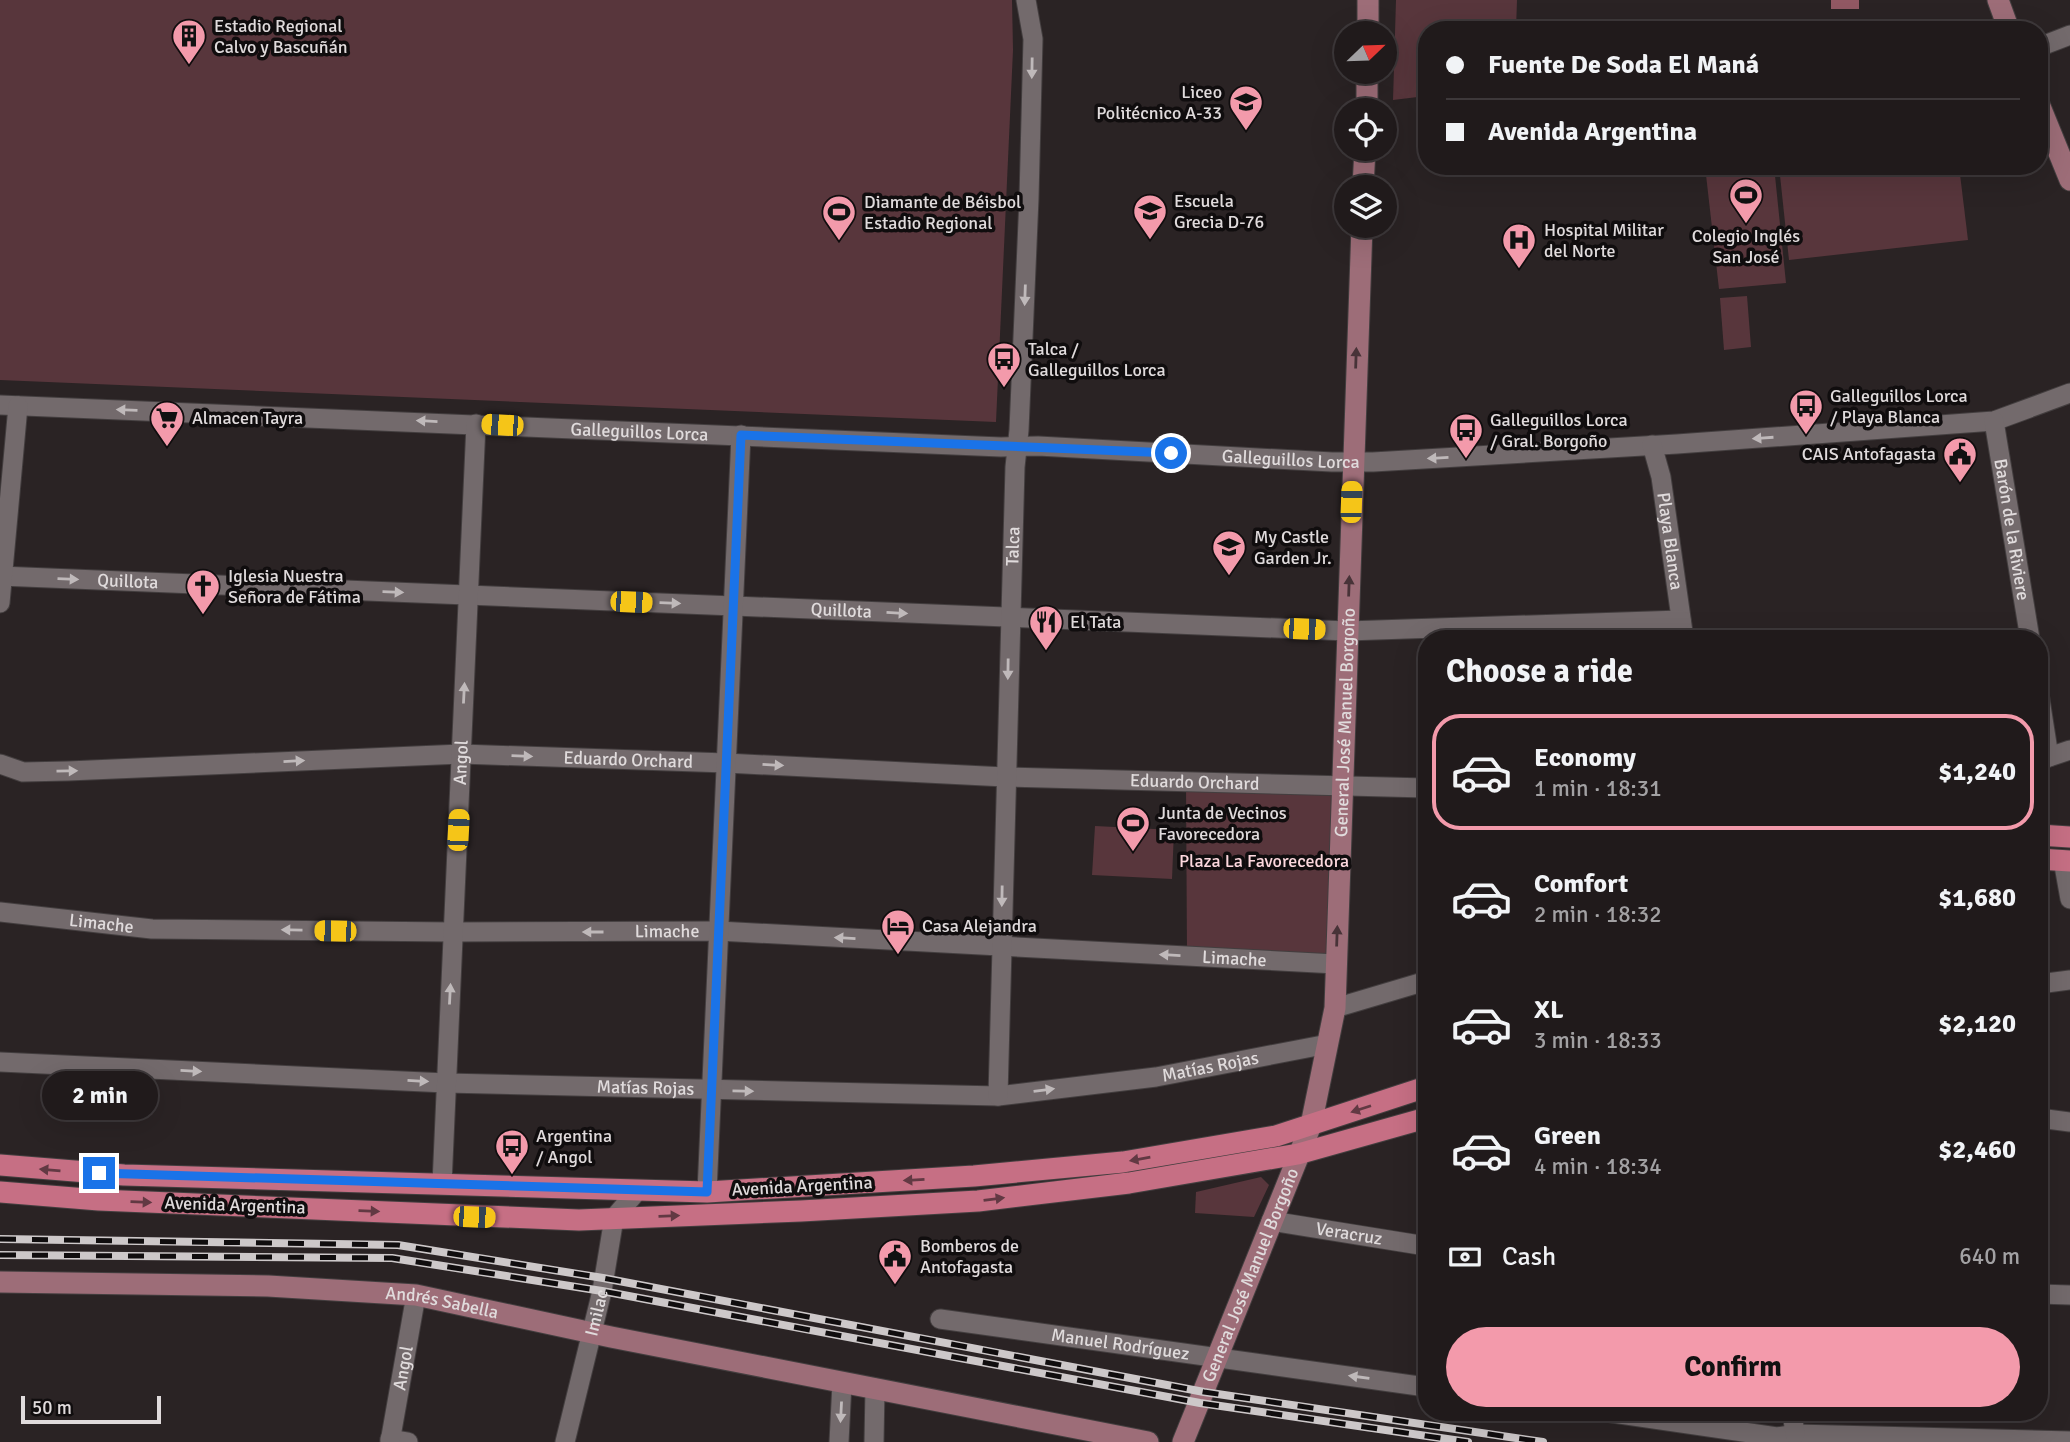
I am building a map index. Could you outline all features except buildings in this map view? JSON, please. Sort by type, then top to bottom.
[{"type":"main road","points":[[2048,836],[2070,837]]},
{"type":"main road","points":[[2048,859],[2067,860]]},
{"type":"main road","name":"Avenida Argentina","points":[[0,1165],[124,1175],[707,1192],[974,1176],[1123,1162],[1271,1138],[1418,1090]]},
{"type":"main road","name":"Avenida Argentina","points":[[0,1192],[99,1200],[579,1220],[978,1201],[1129,1183],[1298,1154],[1418,1120]]},
{"type":"street","name":"Talca","points":[[998,1096],[1014,467],[1018,447],[1033,52],[1026,0]]},
{"type":"street","points":[[1368,0],[1368,21]]},
{"type":"street","points":[[1998,0],[2006,21]]},
{"type":"street","points":[[2048,44],[2070,35]]},
{"type":"street","points":[[2048,126],[2070,180]]},
{"type":"street","name":"General José Manuel Borgoño","points":[[1183,1442],[1311,1125],[1335,1008],[1362,238]]},
{"type":"street","name":"Galleguillos Lorca","points":[[9,405],[1038,446],[1353,463],[1994,421],[2070,393]]},
{"type":"street","points":[[0,603],[9,405]]},
{"type":"street","name":"Barón de la Riviere","points":[[1994,421],[2029,630]]},
{"type":"street","name":"Angol","points":[[442,1184],[476,424]]},
{"type":"street","points":[[707,1192],[741,435]]},
{"type":"street","name":"Playa Blanca","points":[[1652,445],[1661,477],[1683,629]]},
{"type":"street","name":"Quillota","points":[[1,576],[1347,631],[1418,631]]},
{"type":"street","name":"Quillota","points":[[1515,630],[1683,629]]},
{"type":"street","points":[[2048,757],[2070,750]]},
{"type":"street","name":"Eduardo Orchard","points":[[0,764],[23,772],[68,772],[461,754],[726,763],[1005,777],[1418,788]]},
{"type":"street","points":[[2067,860],[2070,899]]},
{"type":"street","name":"Limache","points":[[0,912],[152,929],[718,931],[1336,964]]},
{"type":"street","points":[[2048,983],[2070,980]]},
{"type":"street","points":[[1335,1008],[1418,983]]},
{"type":"street","name":"Matías Rojas","points":[[0,1062],[446,1083],[998,1096],[1156,1077],[1328,1044]]},
{"type":"street","points":[[2048,1119],[2070,1122]]},
{"type":"street","points":[[614,1218],[637,1191]]},
{"type":"street","name":"Imilac","points":[[565,1442],[602,1291],[614,1218]]},
{"type":"street","name":"Veracruz","points":[[1271,1221],[1418,1245]]},
{"type":"street","name":"Andrés Sabella","points":[[0,1282],[268,1286],[416,1295],[842,1383],[1148,1442]]},
{"type":"street","points":[[2048,1294],[2070,1295]]},
{"type":"street","name":"Angol","points":[[396,1441],[416,1295]]},
{"type":"street","name":"Manuel Rodríguez","points":[[940,1319],[1418,1386]]},
{"type":"street","points":[[839,1442],[842,1383]]},
{"type":"street","points":[[875,1388],[879,1441]]},
{"type":"street","points":[[1667,1421],[1777,1437],[1795,1434],[2070,1441]]},
{"type":"street","points":[[1793,1421],[1795,1434]]},
{"type":"green space","points":[[0,0],[1012,0],[1013,50],[996,422],[0,380]]},
{"type":"green space","points":[[1396,0],[1517,0],[1516,21],[1418,21],[1418,97],[1393,98],[1393,84],[1397,84]]},
{"type":"green space","name":"Colegio Inglés San José","points":[[1706,175],[1775,175],[1786,283],[1719,289]]},
{"type":"green space","points":[[1780,175],[1960,175],[1968,240],[1789,260]]},
{"type":"green space","points":[[1747,296],[1751,347],[1724,350],[1720,298]]},
{"type":"green space","name":"Plaza La Favorecedora","points":[[1186,782],[1342,787],[1336,964],[1187,956]]},
{"type":"green space","name":"Junta de Vecinos Favorecedora","points":[[1095,826],[1174,830],[1172,879],[1092,875]]},
{"type":"green space","points":[[1261,1177],[1269,1185],[1254,1217],[1195,1213],[1196,1192]]},
{"type":"shaded area","points":[[1831,0],[1859,0],[1859,9],[1831,9]]},
{"type":"railway","points":[[0,1239],[398,1245],[603,1278],[1204,1392],[1543,1442]]},
{"type":"railway","points":[[0,1255],[392,1258],[602,1291],[1200,1403],[1468,1442]]},
{"type":"place","name":"Estadio Regional Calvo y Bascuñán","points":[[189,66]]},
{"type":"place","name":"Liceo Politécnico A-33","points":[[1246,132]]},
{"type":"place","name":"Colegio Inglés San José","points":[[1746,225]]},
{"type":"place","name":"Escuela Grecia D-76","points":[[1150,241]]},
{"type":"place","name":"Diamante de Béisbol Estadio Regional","points":[[839,242]]},
{"type":"place","name":"Hospital Militar del Norte","points":[[1519,270]]},
{"type":"place","name":"Talca / Galleguillos Lorca","points":[[1004,389]]},
{"type":"place","name":"Galleguillos Lorca / Playa Blanca","points":[[1806,436]]},
{"type":"place","name":"Almacen Tayra","points":[[167,448]]},
{"type":"place","name":"Galleguillos Lorca / Gral. Borgoño","points":[[1466,460]]},
{"type":"place","name":"CAIS Antofagasta","points":[[1960,484]]},
{"type":"place","name":"My Castle Garden Jr.","points":[[1229,577]]},
{"type":"place","name":"Iglesia Nuestra Señora de Fátima","points":[[203,616]]},
{"type":"place","name":"El Tata","points":[[1046,652]]},
{"type":"place","name":"Junta de Vecinos Favorecedora","points":[[1133,853]]},
{"type":"place","name":"Casa Alejandra","points":[[898,956]]},
{"type":"place","name":"Argentina / Angol","points":[[512,1176]]},
{"type":"place","name":"Bomberos de Antofagasta","points":[[895,1286]]},
{"type":"route","points":[[99,1173],[707,1192],[741,435],[1171,453]]}]
